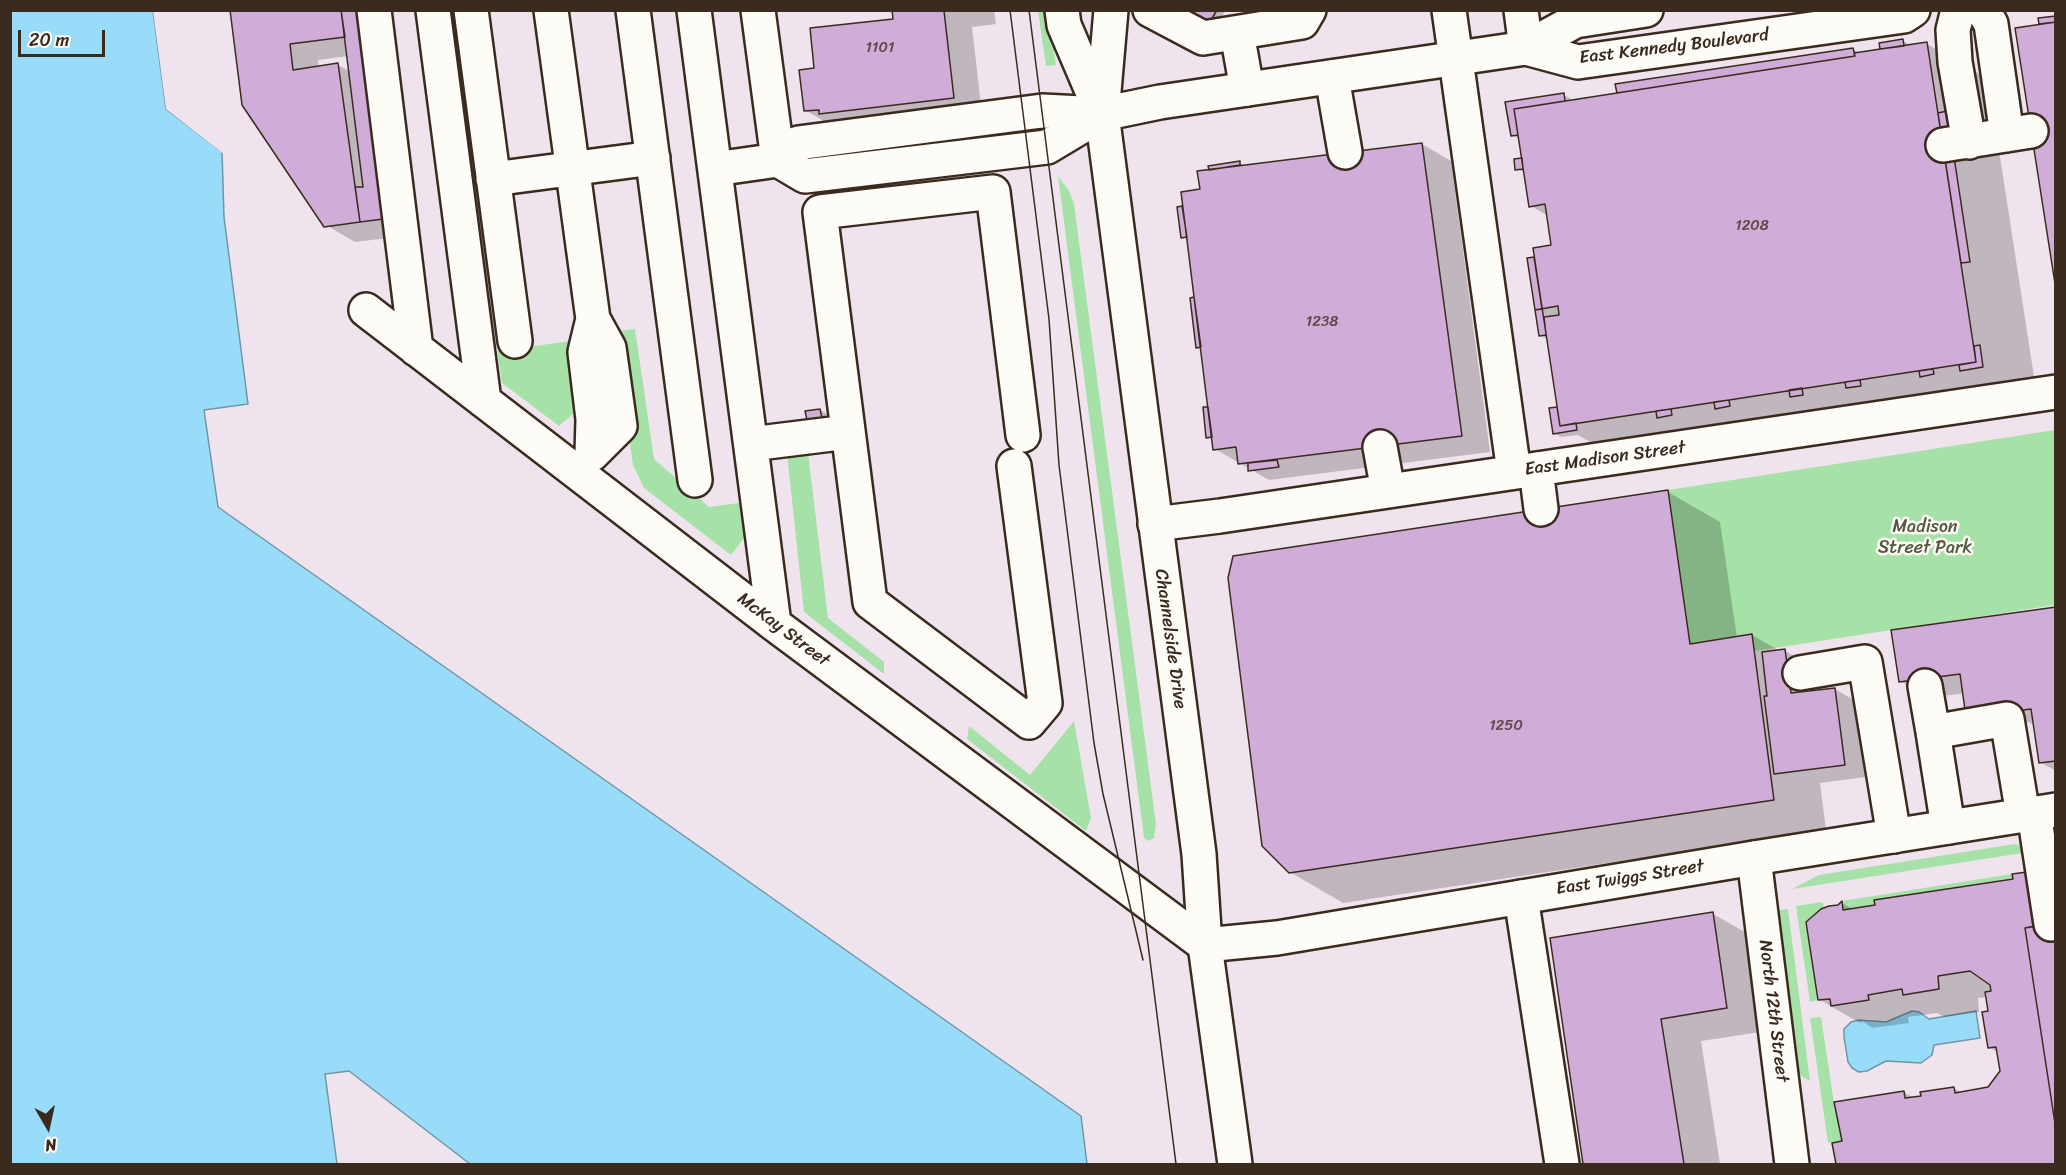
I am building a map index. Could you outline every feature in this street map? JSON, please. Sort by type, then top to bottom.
[{"type":"main road","points":[[374,10],[416,349]]},
{"type":"main road","points":[[433,10],[484,400]]},
{"type":"main road","points":[[471,10],[515,341]]},
{"type":"main road","points":[[551,10],[593,319],[609,348],[620,426],[585,464]]},
{"type":"main road","points":[[633,10],[695,480]]},
{"type":"main road","points":[[694,10],[774,624]]},
{"type":"main road","points":[[758,10],[778,160]]},
{"type":"main road","name":"Channelside Drive","points":[[1062,10],[1064,25],[1102,114]]},
{"type":"main road","name":"Channelside Drive","points":[[1111,10],[1102,114],[1199,854],[1205,945],[1235,1164]]},
{"type":"main road","points":[[1150,10],[1203,38],[1302,22],[1309,10]]},
{"type":"main road","points":[[1449,10],[1525,471],[1541,509]]},
{"type":"main road","points":[[715,169],[778,160],[798,143],[1042,111],[1102,114],[1160,102],[1526,48],[1521,10]]},
{"type":"main road","name":"East Kennedy Boulevard","points":[[1526,48],[1575,21],[1646,10]]},
{"type":"main road","name":"East Kennedy Boulevard","points":[[1526,48],[1578,62],[1904,16],[1913,10]]},
{"type":"main road","points":[[1958,10],[1953,30],[1956,62],[1956,144],[2019,133],[1990,24],[1983,10]]},
{"type":"main road","points":[[1237,33],[1247,89]]},
{"type":"main road","points":[[1332,77],[1345,152]]},
{"type":"main road","points":[[493,179],[653,158]]},
{"type":"main road","points":[[1014,466],[1045,703],[1029,722],[870,602],[820,212],[993,192],[1023,435]]},
{"type":"main road","name":"McKay Street","points":[[366,310],[484,400],[585,464],[774,624],[1205,945]]},
{"type":"main road","name":"East Madison Street","points":[[1155,524],[2055,392]]},
{"type":"main road","points":[[751,444],[848,432]]},
{"type":"main road","points":[[1380,447],[1388,491]]},
{"type":"main road","points":[[1800,673],[1865,662],[1894,836]]},
{"type":"main road","points":[[1925,686],[1948,827]]},
{"type":"main road","points":[[1933,732],[2007,719],[2044,816],[2052,924]]},
{"type":"main road","name":"East Twiggs Street","points":[[1205,945],[1277,938],[1948,827],[2044,816]]},
{"type":"main road","name":"North 12th Street","points":[[1754,858],[1792,1164]]},
{"type":"main road","points":[[1521,897],[1562,1164]]},
{"type":"green space","points":[[1038,11],[1048,11],[1056,65],[1046,66]]},
{"type":"green space","points":[[1007,130],[1004,134],[802,161],[801,154]]},
{"type":"green space","points":[[1058,176],[1069,191],[1074,204],[1156,824],[1154,838],[1149,841],[1144,838]]},
{"type":"green space","points":[[635,329],[654,459],[709,507],[739,503],[744,538],[731,555],[644,488],[633,465],[614,332]]},
{"type":"green space","points":[[571,341],[580,408],[559,426],[502,383],[497,351]]},
{"type":"green space","name":"Madison Street Park","points":[[2055,430],[2055,605],[1755,651],[1752,634],[1690,644],[1668,490]]},
{"type":"green space","points":[[808,453],[828,618],[884,662],[884,674],[804,612],[787,454]]},
{"type":"green space","points":[[1074,721],[1091,818],[1086,831],[967,739],[969,726],[1030,775]]},
{"type":"green space","points":[[2015,844],[2024,847],[2029,852],[1792,889],[1819,875]]},
{"type":"green space","points":[[2012,874],[2013,878],[1874,900],[1875,905],[1843,910],[1842,901]]},
{"type":"green space","points":[[1822,902],[1825,908],[1813,915],[1806,923],[1818,1000],[1810,1002],[1796,906]]},
{"type":"green space","points":[[1788,909],[1810,1081],[1799,1075],[1779,926],[1780,910]]},
{"type":"green space","points":[[1821,1017],[1842,1141],[1828,1143],[1810,1018]]},
{"type":"water","points":[[10,11],[153,11],[166,109],[222,152],[224,217],[248,404],[204,410],[218,507],[1081,1116],[1087,1164],[470,1164],[349,1071],[325,1074],[337,1164],[11,1164]]},
{"type":"water","points":[[1912,1011],[1919,1012],[1929,1019],[1976,1011],[1980,1038],[1934,1045],[1932,1055],[1921,1063],[1886,1061],[1867,1071],[1859,1072],[1852,1068],[1848,1062],[1844,1037],[1844,1029],[1851,1022],[1859,1020],[1886,1022]]},
{"type":"pier","points":[[156,10],[168,108],[224,150],[225,155],[166,109],[153,11]]},
{"type":"building","points":[[230,10],[341,10],[345,37],[290,44],[293,70],[338,63],[360,222],[324,227],[242,105]]},
{"type":"building","points":[[341,10],[361,10],[391,218],[360,222],[355,187],[363,187]]},
{"type":"building","points":[[892,10],[946,10],[944,11],[954,98],[819,114],[819,110],[804,111],[799,70],[814,68],[810,28],[893,19]]},
{"type":"building","points":[[1173,10],[1217,10],[1205,30]]},
{"type":"building","points":[[2056,16],[2056,22],[2039,24],[2038,18]]},
{"type":"building","points":[[2056,22],[2056,290],[2015,28]]},
{"type":"building","points":[[1903,39],[1904,46],[1880,49],[1879,43]]},
{"type":"building","points":[[1927,42],[1976,362],[1560,426],[1533,248],[1551,245],[1545,204],[1529,207],[1514,109],[1855,56],[1854,53]]},
{"type":"building","points":[[1853,48],[1855,56],[1617,93],[1615,84]]},
{"type":"building","points":[[1564,93],[1565,101],[1514,109],[1518,135],[1511,136],[1505,102]]},
{"type":"building","points":[[1947,111],[1970,262],[1961,263],[1938,113]]},
{"type":"building","points":[[1422,143],[1462,436],[1238,464],[1236,447],[1213,450],[1181,192],[1200,189],[1197,171]]},
{"type":"building","points":[[1522,158],[1523,169],[1515,170],[1514,159]]},
{"type":"building","points":[[1240,161],[1240,165],[1209,170],[1208,166]]},
{"type":"building","points":[[1182,206],[1187,237],[1181,238],[1177,207]]},
{"type":"building","points":[[1534,257],[1542,309],[1535,310],[1527,258]]},
{"type":"building","points":[[1194,297],[1201,347],[1196,348],[1190,298]]},
{"type":"building","points":[[1558,306],[1559,315],[1544,317],[1546,335],[1539,336],[1535,310]]},
{"type":"building","points":[[1980,345],[1983,367],[1960,371],[1959,365],[1976,362],[1974,346]]},
{"type":"building","points":[[1933,369],[1934,374],[1920,377],[1919,371]]},
{"type":"building","points":[[1860,380],[1861,386],[1846,388],[1845,382]]},
{"type":"building","points":[[1802,388],[1803,395],[1790,397],[1789,390]]},
{"type":"building","points":[[1729,400],[1730,406],[1715,409],[1714,402]]},
{"type":"building","points":[[1203,407],[1208,407],[1212,437],[1206,438]]},
{"type":"building","points":[[1557,407],[1560,426],[1576,423],[1577,430],[1553,434],[1549,408]]},
{"type":"building","points":[[820,409],[822,418],[807,420],[805,411]]},
{"type":"building","points":[[1671,409],[1672,415],[1657,418],[1656,411]]},
{"type":"building","points":[[1277,460],[1279,467],[1248,471],[1248,463]]},
{"type":"building","points":[[1668,490],[1690,644],[1752,634],[1774,800],[1289,873],[1262,846],[1228,578],[1233,556]]},
{"type":"building","points":[[2056,607],[2056,761],[2039,763],[2031,709],[2009,712],[1965,710],[1960,674],[1899,682],[1891,630]]},
{"type":"building","points":[[1785,649],[1791,693],[1835,688],[1845,765],[1774,774],[1764,696],[1767,696],[1762,652]]},
{"type":"building","points":[[2027,872],[2035,926],[2025,928],[2056,1130],[2056,1164],[1836,1164],[1832,1143],[1842,1141],[1834,1102],[1904,1091],[1905,1098],[1921,1096],[1920,1092],[1954,1087],[1955,1093],[1988,1087],[2000,1071],[1996,1047],[1988,1048],[1982,1012],[1988,1011],[1985,992],[1991,991],[1990,985],[1970,971],[1938,976],[1939,989],[1903,995],[1902,989],[1868,995],[1869,1000],[1831,1006],[1830,999],[1818,1000],[1806,922],[1821,909],[1838,905],[1842,901],[1843,910],[1875,905],[1874,900],[2013,879],[2012,874]]},
{"type":"building","points":[[1713,912],[1727,1008],[1661,1019],[1684,1164],[1583,1164],[1550,938]]},
{"type":"building","points":[[2056,923],[2056,1130],[2025,928]]},
{"type":"tram line","points":[[1010,10],[1049,319],[1059,465],[1094,743],[1103,794],[1143,960]]},
{"type":"tram line","points":[[1029,10],[1176,1164]]}]
